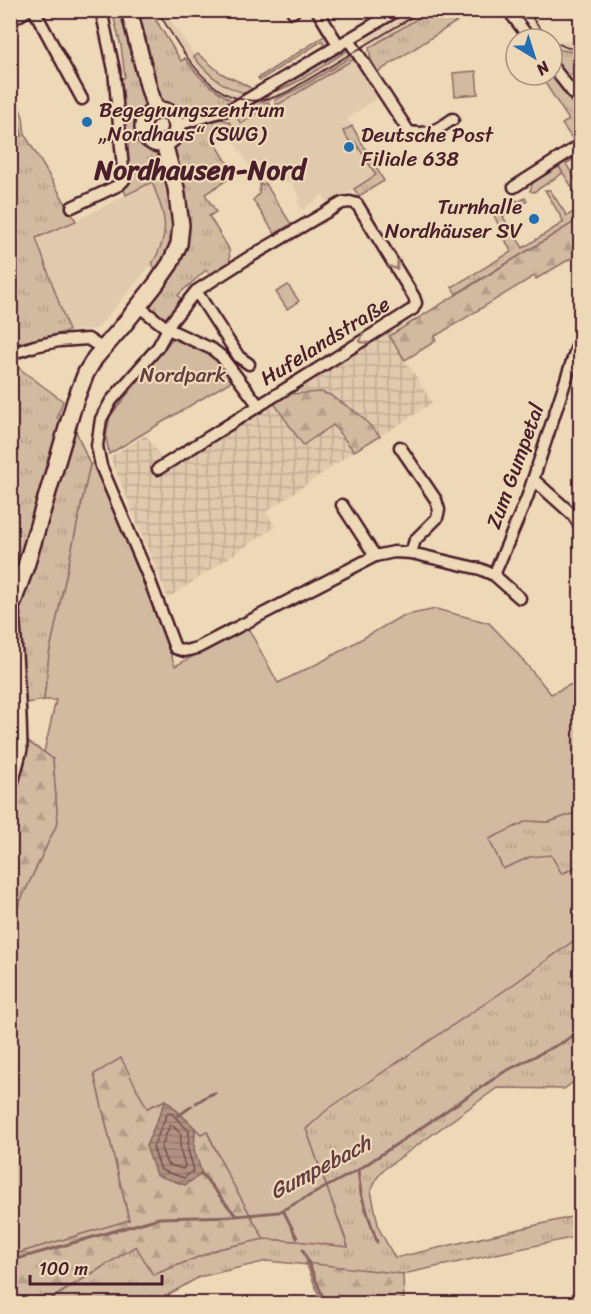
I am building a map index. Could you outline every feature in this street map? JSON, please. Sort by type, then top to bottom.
[{"type":"main road","points":[[129,10],[156,111]]},
{"type":"main road","points":[[156,111],[167,111],[176,120],[177,125],[175,134],[169,141],[158,144],[148,139],[143,128],[146,117],[156,111]]},
{"type":"main road","points":[[10,783],[19,749],[14,717],[11,608],[26,566],[75,401],[86,373],[95,358],[156,284],[170,264],[179,244],[181,225],[176,188],[164,143]]},
{"type":"street","points":[[10,21],[28,10]]},
{"type":"street","points":[[34,10],[82,99]]},
{"type":"street","points":[[72,207],[119,185],[124,180],[114,70],[101,10]]},
{"type":"street","points":[[317,10],[339,46]]},
{"type":"street","points":[[177,125],[233,108],[398,10]]},
{"type":"street","points":[[508,10],[521,27]]},
{"type":"street","points":[[349,40],[409,132],[434,132],[453,119]]},
{"type":"street","points":[[564,81],[580,102]]},
{"type":"street","points":[[514,188],[580,145]]},
{"type":"street","name":"Hufelandstraße","points":[[158,469],[413,309],[416,303],[414,297],[357,204],[342,203],[196,291],[239,357],[249,364]]},
{"type":"street","points":[[196,291],[181,309],[158,347],[106,409],[101,419],[97,446],[101,466],[148,576],[175,648],[185,651],[197,648],[375,556],[394,552],[411,553],[480,568],[494,575],[520,598]]},
{"type":"street","name":"Hufelandstraße","points":[[138,306],[168,329],[212,349],[221,356],[259,406]]},
{"type":"street","name":"Zum Gumpetal","points":[[494,575],[533,479],[580,337]]},
{"type":"street","points":[[10,354],[59,341],[88,339],[104,349]]},
{"type":"street","points":[[400,447],[436,500],[439,510],[437,518],[415,540],[411,553]]},
{"type":"street","points":[[533,479],[573,515],[580,526]]},
{"type":"street","points":[[342,505],[375,556]]},
{"type":"shaded area","points":[[155,11],[164,11],[204,69],[240,92],[249,94],[234,102],[205,83],[189,64]]},
{"type":"shaded area","points":[[414,11],[430,11],[370,48],[365,40]]},
{"type":"shaded area","points":[[523,11],[528,11],[541,27],[536,27]]},
{"type":"shaded area","points":[[580,41],[580,53],[564,50],[564,42]]},
{"type":"shaded area","points":[[350,49],[354,55],[277,100],[252,102],[270,92],[284,88]]},
{"type":"shaded area","points":[[354,59],[378,98],[347,118],[352,126],[343,131],[355,142],[376,175],[329,205],[323,195],[302,210],[297,202],[301,199],[292,181],[287,184],[280,174],[262,186],[230,135],[216,144],[214,140],[234,128],[226,120],[219,119],[236,112],[236,116],[242,123]]},
{"type":"shaded area","points":[[152,182],[164,212],[165,235],[161,250],[152,264],[96,329],[69,331],[36,238],[76,221]]},
{"type":"shaded area","points":[[387,333],[432,403],[392,429],[380,436],[359,414],[321,392],[290,394]]},
{"type":"shaded area","points":[[274,403],[303,445],[333,425],[354,451],[266,512],[275,527],[168,598],[110,457],[146,435],[169,469]]},
{"type":"green space","points":[[112,11],[124,11],[147,106],[140,127],[141,134],[147,143],[159,152],[175,212],[173,241],[158,272],[152,264],[162,242],[164,223],[152,182],[126,195],[122,184],[118,80],[125,77],[121,46]]},
{"type":"green space","points":[[430,11],[473,11],[378,72],[371,60],[369,48]]},
{"type":"green space","points":[[148,15],[154,17],[181,61],[185,58],[207,83],[234,102],[185,116],[167,108],[156,90],[138,17]]},
{"type":"green space","points":[[326,35],[333,45],[327,49],[322,41],[260,80],[258,78]]},
{"type":"green space","points":[[347,47],[350,49],[310,74],[288,86],[270,92]]},
{"type":"green space","points":[[564,50],[580,53],[580,66],[568,77],[564,72]]},
{"type":"green space","points":[[198,54],[221,73],[247,85],[254,91],[249,94],[240,92],[218,81],[194,57]]},
{"type":"green space","points":[[354,55],[354,59],[276,104],[275,100]]},
{"type":"green space","points":[[476,71],[478,94],[455,96],[453,73]]},
{"type":"green space","points":[[10,82],[23,117],[25,135],[76,221],[36,238],[69,331],[11,345],[11,143],[22,136],[11,98]]},
{"type":"green space","points":[[548,87],[560,87],[580,114],[580,141],[576,144],[562,124],[569,120]]},
{"type":"green space","points":[[10,98],[19,120],[22,136],[11,143]]},
{"type":"green space","points":[[252,102],[269,102],[269,106],[241,124],[236,112]]},
{"type":"green space","points":[[219,119],[232,124],[234,128],[214,141],[235,175],[205,194],[216,212],[209,216],[229,249],[230,262],[211,275],[206,270],[178,295],[183,303],[168,318],[160,319],[149,308],[149,300],[179,256],[174,144],[179,135]]},
{"type":"green space","points":[[352,126],[384,181],[359,196],[354,189],[376,175],[355,142],[351,144],[343,131]]},
{"type":"green space","points":[[570,157],[572,160],[566,164],[580,186],[580,200],[558,165]]},
{"type":"green space","points":[[558,165],[563,173],[534,192],[530,191],[534,179]]},
{"type":"green space","points":[[260,183],[262,185],[265,183],[291,224],[275,234],[253,200],[259,194]]},
{"type":"green space","points":[[545,190],[550,190],[567,216],[580,208],[573,223],[456,294],[452,287],[511,252],[494,215],[517,200],[518,202],[525,198],[527,201],[503,217],[523,248],[564,222]]},
{"type":"green space","points":[[580,212],[580,253],[536,279],[534,276],[434,337],[436,341],[405,360],[389,336],[573,223]]},
{"type":"green space","points":[[288,285],[299,301],[287,309],[276,292]]},
{"type":"green space","name":"Nordpark","points":[[173,338],[216,357],[233,380],[109,454],[106,437],[110,416]]},
{"type":"green space","points":[[10,356],[20,369],[63,401],[57,418],[76,431],[90,465],[49,655],[44,700],[26,703],[27,742],[10,731]]},
{"type":"green space","points":[[321,392],[330,395],[359,414],[380,436],[354,451],[333,425],[303,445],[274,403],[290,394]]},
{"type":"green space","points":[[94,463],[175,666],[248,628],[278,683],[321,662],[402,616],[436,609],[489,623],[551,694],[580,680],[580,811],[549,822],[527,821],[489,839],[503,869],[530,857],[551,855],[562,874],[580,865],[580,936],[511,986],[328,1109],[306,1129],[348,1247],[264,1239],[228,1175],[207,1131],[201,1134],[166,1100],[147,1108],[121,1058],[94,1074],[129,1220],[11,1255],[11,921],[58,822],[53,759],[44,752],[56,700],[44,700],[49,655],[90,465]]},
{"type":"green space","points":[[11,731],[53,758],[58,822],[11,921]]},
{"type":"green space","points":[[580,811],[580,865],[561,874],[530,857],[503,869],[489,839],[527,821],[549,822]]},
{"type":"green space","points":[[580,936],[580,1077],[564,1089],[497,1088],[383,1170],[371,1191],[379,1229],[395,1258],[580,1215],[580,1236],[403,1274],[267,1261],[199,1277],[154,1303],[44,1304],[137,1245],[153,1275],[218,1249],[264,1239],[348,1246],[306,1129],[327,1109],[511,986]]},
{"type":"green space","points":[[121,1057],[147,1108],[166,1100],[146,1146],[194,1149],[195,1128],[201,1134],[206,1130],[264,1239],[218,1249],[153,1275],[136,1246],[44,1303],[11,1304],[11,1255],[129,1220],[94,1074]]},
{"type":"green space","points":[[306,1263],[403,1274],[404,1303],[322,1303]]},
{"type":"water","points":[[166,1100],[195,1128],[194,1149],[202,1174],[185,1185],[156,1175],[146,1146]]},
{"type":"waterway","name":"Gumpebach","points":[[10,1261],[159,1218],[236,1216],[279,1212],[358,1170],[504,1072],[565,1041],[580,1030]]},
{"type":"waterway","points":[[196,1103],[215,1093]]},
{"type":"waterway","points":[[178,1116],[192,1106]]},
{"type":"waterway","points":[[358,1170],[361,1194],[377,1242]]},
{"type":"waterway","points":[[201,1173],[236,1216]]},
{"type":"waterway","points":[[283,1210],[297,1238]]},
{"type":"waterway","points":[[303,1250],[326,1304]]},
{"type":"tram line","points":[[157,10],[181,48],[209,82],[226,94],[244,100],[265,100],[289,91],[424,10]]},
{"type":"tram line","points":[[526,10],[539,27]]},
{"type":"tram line","points":[[564,46],[580,48]]},
{"type":"place","name":"Begegnungszentrum „Nordhaus“ (SWG)","points":[[87,122]]},
{"type":"place","name":"Deutsche Post Filiale 638","points":[[349,147]]},
{"type":"place","name":"Turnhalle Nordhäuser SV","points":[[534,219]]},
{"type":"district","name":"Nordhausen-Nord","points":[[200,170]]}]
